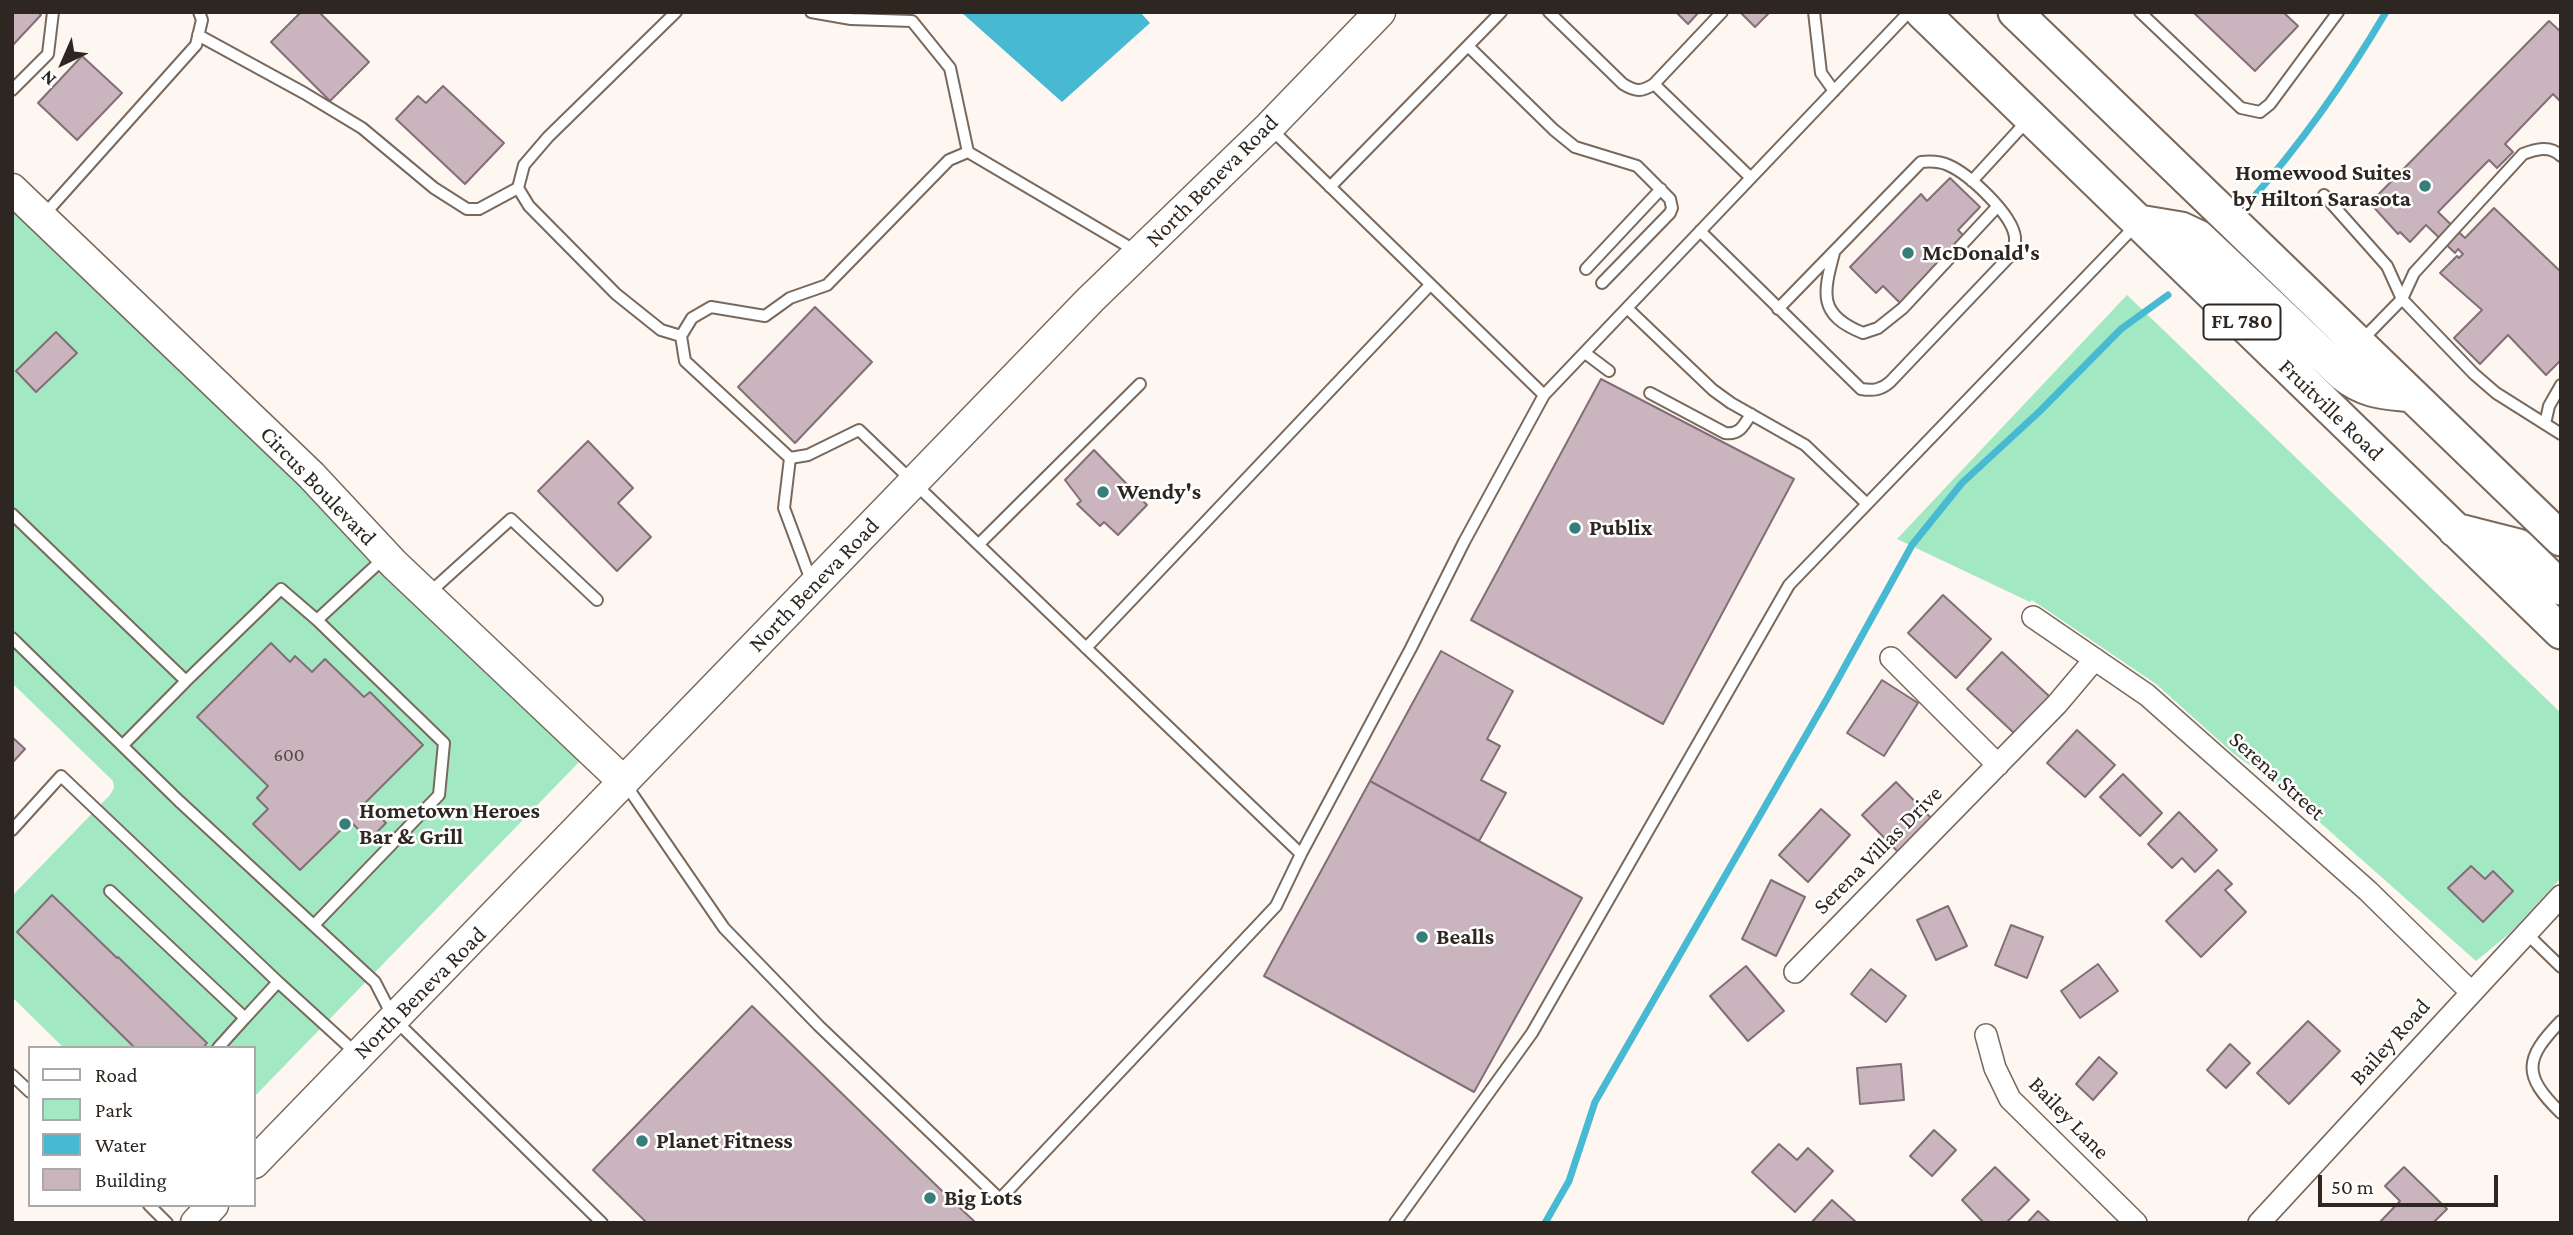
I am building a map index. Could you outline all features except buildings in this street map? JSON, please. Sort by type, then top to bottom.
[{"type":"main road","name":"North Beneva Road","points":[[256,1161],[914,481],[1139,253],[1269,127],[1380,12]]},
{"type":"main road","name":"Fruitville Road","points":[[1922,12],[2561,632]]},
{"type":"main road","name":"FL 780","points":[[2015,12],[2561,539]]},
{"type":"main road","name":"Circus Boulevard","points":[[12,189],[311,475],[386,556],[624,782]]},
{"type":"main road","points":[[2139,222],[2181,229],[2198,237],[2359,386],[2369,390],[2411,395]]},
{"type":"main road","points":[[2453,529],[2518,546],[2561,588]]},
{"type":"main road","points":[[196,1223],[211,1207]]},
{"type":"street","name":"Serena Street","points":[[2034,617],[2147,695],[2368,891],[2471,992]]},
{"type":"street","points":[[1891,658],[1998,765]]},
{"type":"street","name":"Serena Villas Drive","points":[[1795,972],[2057,705],[2095,659]]},
{"type":"street","name":"Bailey Road","points":[[2259,1223],[2561,896]]},
{"type":"street","name":"Bailey Lane","points":[[1986,1035],[1995,1068],[2010,1099],[2136,1223]]},
{"type":"lane","points":[[12,90],[48,54],[53,12]]},
{"type":"lane","points":[[42,217],[196,45],[202,20],[199,12]]},
{"type":"lane","points":[[676,12],[548,137],[524,165],[518,188],[529,206],[616,294],[661,330],[681,336]]},
{"type":"lane","points":[[811,12],[851,19],[912,21],[950,68],[968,152],[1139,253]]},
{"type":"lane","points":[[1330,187],[1501,12]]},
{"type":"lane","points":[[1549,12],[1623,84],[1634,90],[1644,90],[1654,84],[1722,12]]},
{"type":"lane","points":[[1814,12],[1821,73],[1833,91]]},
{"type":"lane","points":[[624,782],[724,928],[810,1017],[1000,1199],[1264,922],[1276,906],[1464,542],[1544,395],[1909,12]]},
{"type":"lane","points":[[2140,12],[2241,108],[2260,112],[2270,104],[2338,12]]},
{"type":"lane","points":[[198,35],[362,128],[434,188],[467,209],[479,209],[518,188]]},
{"type":"lane","points":[[1468,46],[1575,147],[1637,166],[1670,199],[1670,214],[1602,283]]},
{"type":"lane","points":[[1654,84],[1751,178]]},
{"type":"lane","points":[[1972,181],[2031,117]]},
{"type":"lane","points":[[1269,127],[1544,395]]},
{"type":"lane","points":[[2359,344],[2402,299],[2414,274],[2523,154],[2539,148],[2556,151],[2561,156]]},
{"type":"lane","points":[[790,458],[685,360],[681,336],[692,317],[711,307],[765,316],[790,298],[827,285],[950,160],[968,152]]},
{"type":"lane","points":[[1700,231],[1777,309],[1861,388],[1878,390],[1885,387],[2008,258],[2015,238],[2011,225],[1972,181],[1936,160],[1921,162],[1777,309]]},
{"type":"lane","points":[[1586,269],[1661,189]]},
{"type":"lane","points":[[2324,195],[2386,266],[2402,299],[2474,374],[2496,393],[2561,435]]},
{"type":"lane","points":[[1835,251],[1827,279],[1825,300],[1832,313],[1847,326],[1863,333],[1878,328],[1903,308],[1997,207]]},
{"type":"lane","points":[[1395,1223],[1532,1032],[1789,585],[2139,222]]},
{"type":"lane","points":[[1086,648],[1430,285]]},
{"type":"lane","points":[[1628,308],[1713,390],[1805,445],[1866,503]]},
{"type":"lane","points":[[1584,353],[1609,371]]},
{"type":"lane","points":[[979,544],[1140,384]]},
{"type":"lane","points":[[2544,424],[2549,406],[2561,386]]},
{"type":"lane","points":[[1650,393],[1725,433],[1733,434],[1739,430],[1751,414]]},
{"type":"lane","points":[[790,458],[808,455],[859,430],[1301,854]]},
{"type":"lane","points":[[790,458],[784,508],[813,586]]},
{"type":"lane","points":[[12,514],[186,681]]},
{"type":"lane","points":[[427,595],[511,519],[597,600]]},
{"type":"lane","points":[[317,620],[386,556]]},
{"type":"lane","points":[[122,745],[281,589],[317,620],[444,743],[439,795],[314,925]]},
{"type":"lane","points":[[12,638],[375,982],[394,1019],[602,1223]]},
{"type":"lane","points":[[12,830],[61,776],[358,1055]]},
{"type":"lane","points":[[110,891],[245,1018]]},
{"type":"lane","points":[[2526,933],[2561,967]]},
{"type":"lane","points":[[220,1046],[278,982]]},
{"type":"lane","points":[[2561,1021],[2534,1052],[2532,1075],[2543,1096],[2561,1112]]},
{"type":"lane","points":[[12,1075],[28,1090]]},
{"type":"lane","points":[[151,1207],[167,1223]]},
{"type":"green space","points":[[12,209],[301,485],[581,760],[256,1095],[256,1046],[62,1046],[12,997],[12,896],[114,788],[113,781],[12,683]]},
{"type":"green space","points":[[2127,295],[2561,713],[2561,878],[2510,933],[2476,961],[2280,787],[2234,754],[2156,684],[2032,600],[2030,602],[1897,539]]},
{"type":"water","points":[[961,12],[1140,12],[1150,23],[1062,102]]},
{"type":"waterway","points":[[2251,200],[2323,109],[2386,12]]},
{"type":"waterway","points":[[1545,1223],[1569,1181],[1595,1102],[1828,697],[1912,545],[1962,483],[2040,411],[2121,329],[2168,295]]},
{"type":"place","name":"Homewood Suites by Hilton Sarasota","points":[[2425,186]]},
{"type":"place","name":"McDonald's","points":[[1908,253]]},
{"type":"place","name":"Wendy's","points":[[1103,492]]},
{"type":"place","name":"Publix","points":[[1575,528]]},
{"type":"place","name":"Hometown Heroes Bar & Grill","points":[[345,824]]},
{"type":"place","name":"Bealls","points":[[1422,937]]},
{"type":"place","name":"Planet Fitness","points":[[642,1141]]},
{"type":"place","name":"Big Lots","points":[[930,1198]]}]
